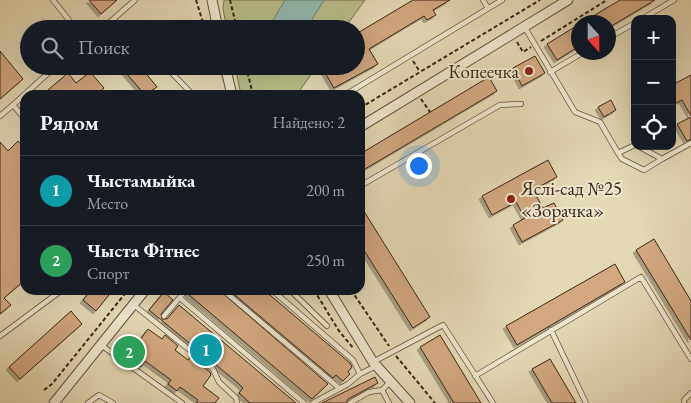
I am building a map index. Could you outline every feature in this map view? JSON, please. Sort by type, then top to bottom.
[{"type":"street","points":[[212,0],[216,20]]},
{"type":"street","points":[[365,124],[568,0]]},
{"type":"street","points":[[227,75],[231,90]]},
{"type":"street","points":[[54,403],[141,295]]},
{"type":"street","points":[[332,295],[374,364],[410,403]]},
{"type":"lane","points":[[53,0],[69,20]]},
{"type":"lane","points":[[112,20],[135,0]]},
{"type":"lane","points":[[483,0],[488,8]]},
{"type":"lane","points":[[353,90],[502,0]]},
{"type":"lane","points":[[649,15],[674,0]]},
{"type":"lane","points":[[616,34],[631,25]]},
{"type":"lane","points":[[524,26],[550,72],[576,112],[600,122],[622,159],[644,170],[691,143]]},
{"type":"lane","points":[[550,72],[571,60]]},
{"type":"lane","points":[[30,90],[46,75]]},
{"type":"lane","points":[[174,75],[188,90]]},
{"type":"lane","points":[[0,116],[20,99]]},
{"type":"lane","points":[[365,183],[500,104],[521,104]]},
{"type":"lane","points":[[13,105],[20,113]]},
{"type":"lane","points":[[618,153],[631,148]]},
{"type":"lane","points":[[644,150],[662,159]]},
{"type":"lane","points":[[475,376],[641,276],[691,359]]},
{"type":"lane","points":[[0,336],[55,295]]},
{"type":"lane","points":[[164,316],[182,295]]},
{"type":"lane","points":[[229,295],[339,388]]},
{"type":"lane","points":[[278,295],[353,360],[360,374]]},
{"type":"lane","points":[[295,295],[327,326]]},
{"type":"lane","points":[[180,298],[304,403]]},
{"type":"lane","points":[[134,305],[214,369],[219,382],[236,398],[237,403]]},
{"type":"lane","points":[[313,403],[374,364],[443,325],[492,403]]},
{"type":"lane","points":[[551,330],[586,403]]},
{"type":"lane","points":[[101,344],[182,403]]},
{"type":"lane","points":[[350,403],[369,392],[382,390],[390,382]]},
{"type":"lane","points":[[382,390],[389,403]]},
{"type":"lane","points":[[684,403],[684,400],[691,393]]},
{"type":"lane","points":[[88,403],[99,395],[113,403]]},
{"type":"path","points":[[196,0],[202,20]]},
{"type":"path","points":[[230,0],[235,20]]},
{"type":"path","points":[[365,105],[540,0]]},
{"type":"path","points":[[534,45],[607,0]]},
{"type":"path","points":[[410,56],[420,72]]},
{"type":"path","points":[[248,75],[251,90]]},
{"type":"path","points":[[44,390],[52,384],[124,295]]},
{"type":"green space","points":[[224,0],[365,0],[351,20],[225,20],[223,9]]},
{"type":"green space","points":[[237,75],[311,75],[300,90],[240,90]]},
{"type":"water","points":[[285,0],[324,0],[312,20],[273,20]]},
{"type":"building","points":[[89,0],[117,0],[101,14]]},
{"type":"building","points":[[413,0],[450,0],[433,10],[436,15],[427,20],[424,16],[369,49],[378,64],[365,71],[365,29]]},
{"type":"building","points":[[620,0],[655,0],[616,23],[616,15],[595,15]]},
{"type":"building","points":[[571,29],[571,51],[557,60],[547,44]]},
{"type":"building","points":[[0,51],[23,79],[0,99]]},
{"type":"building","name":"Копеечка","points":[[535,56],[545,73],[522,86],[513,68]]},
{"type":"building","points":[[66,75],[70,75],[76,83],[86,75],[93,75],[104,88],[102,90],[48,90]]},
{"type":"building","points":[[128,75],[147,75],[157,87],[152,90],[141,90]]},
{"type":"building","points":[[326,75],[358,75],[334,88]]},
{"type":"building","points":[[691,75],[691,116],[682,100],[676,103],[676,83]]},
{"type":"building","points":[[489,77],[497,91],[365,169],[365,151]]},
{"type":"building","points":[[611,100],[616,110],[604,117],[598,107]]},
{"type":"building","points":[[691,117],[691,139],[687,141],[677,124]]},
{"type":"building","points":[[18,141],[20,143],[20,284],[4,298],[11,305],[0,314],[0,142],[8,151]]},
{"type":"building","name":"Яслі-сад №25 «Зорачка»","points":[[548,160],[557,177],[533,190],[543,208],[554,203],[563,220],[522,242],[513,225],[525,218],[516,202],[492,215],[482,196]]},
{"type":"building","points":[[365,213],[430,317],[413,328],[365,252]]},
{"type":"building","points":[[654,239],[691,301],[691,340],[636,250]]},
{"type":"building","points":[[615,264],[625,282],[517,345],[506,326]]},
{"type":"building","points":[[87,295],[109,295],[96,311],[83,300]]},
{"type":"building","points":[[162,295],[167,295],[173,300],[161,314],[162,319],[167,319],[179,305],[296,403],[250,403],[239,393],[243,388],[238,383],[149,310]]},
{"type":"building","points":[[189,295],[225,295],[328,384],[312,399]]},
{"type":"building","points":[[235,295],[270,295],[350,363],[352,367],[348,372],[350,374],[343,381],[336,375],[333,378]]},
{"type":"building","points":[[71,311],[82,324],[20,379],[9,367]]},
{"type":"building","points":[[148,329],[162,339],[165,335],[178,346],[175,350],[188,360],[191,356],[210,372],[211,375],[203,386],[219,398],[215,403],[196,403],[198,400],[180,387],[177,391],[168,384],[171,380],[145,361],[141,367],[123,354],[127,347],[132,351]]},
{"type":"building","points":[[440,335],[481,403],[454,403],[420,347]]},
{"type":"building","points":[[550,359],[576,403],[552,403],[532,369]]},
{"type":"building","points":[[375,377],[378,383],[348,399],[346,403],[322,403]]},
{"type":"place","name":"Копеечка","points":[[529,71]]},
{"type":"place","name":"Яслі-сад №25 «Зорачка»","points":[[511,199]]},
{"type":"place","name":"Чыстамыйка","points":[[206,350]]},
{"type":"place","name":"Чыста Фітнес","points":[[129,352]]}]
